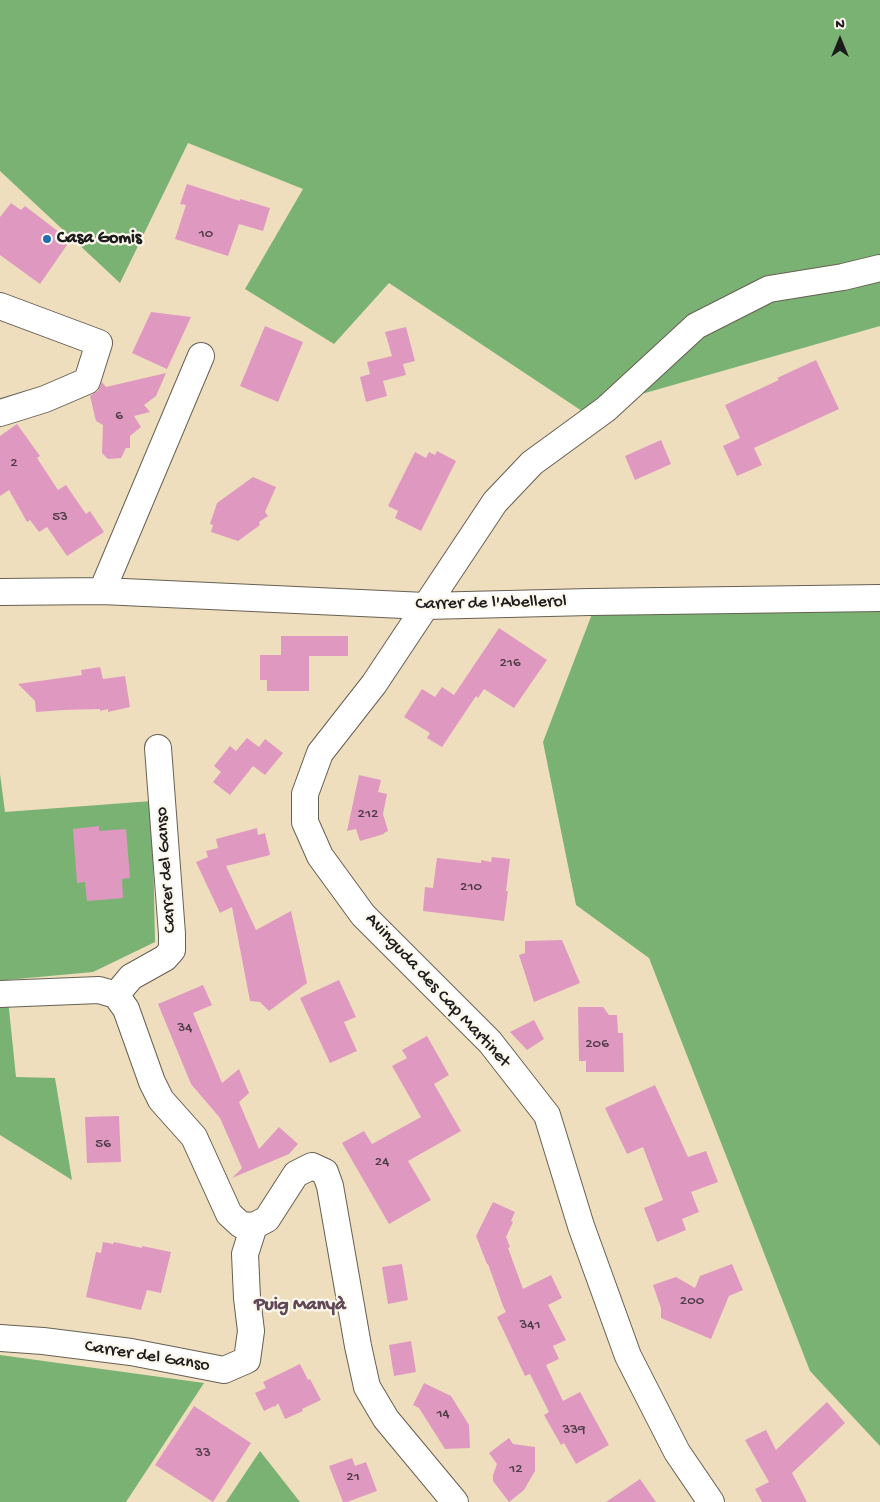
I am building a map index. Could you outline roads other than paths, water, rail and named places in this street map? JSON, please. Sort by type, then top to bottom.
[{"type":"street","name":"Avinguda des Cap Martinet","points":[[710,1502],[677,1452],[628,1356],[581,1226],[547,1115],[490,1042],[363,914],[320,856],[306,822],[306,794],[320,753],[374,684],[495,502],[532,463],[606,409],[696,326],[769,289],[843,277],[880,268]]},
{"type":"street","points":[[0,306],[99,343],[87,381],[45,399],[0,413]]},
{"type":"street","points":[[102,591],[201,356]]},
{"type":"street","name":"Carrer de l'Abellerol","points":[[0,592],[102,591],[425,606],[880,598]]},
{"type":"street","name":"Carrer del Ganso","points":[[116,995],[131,977],[165,958],[172,950],[158,748]]},
{"type":"street","points":[[0,994],[99,990],[116,995],[126,1009],[152,1082],[161,1100],[194,1137],[229,1214],[240,1225],[254,1226],[267,1219],[296,1174],[312,1166],[325,1172],[330,1186],[367,1387],[386,1418],[455,1502]]},
{"type":"street","name":"Carrer del Ganso","points":[[0,1338],[43,1341],[131,1352],[224,1370],[247,1360],[251,1331],[244,1254],[254,1226]]},
{"type":"place","name":"Casa Gomis","points":[[47,239]]},
{"type":"district","name":"Puig Manyà","points":[[300,1306]]}]
